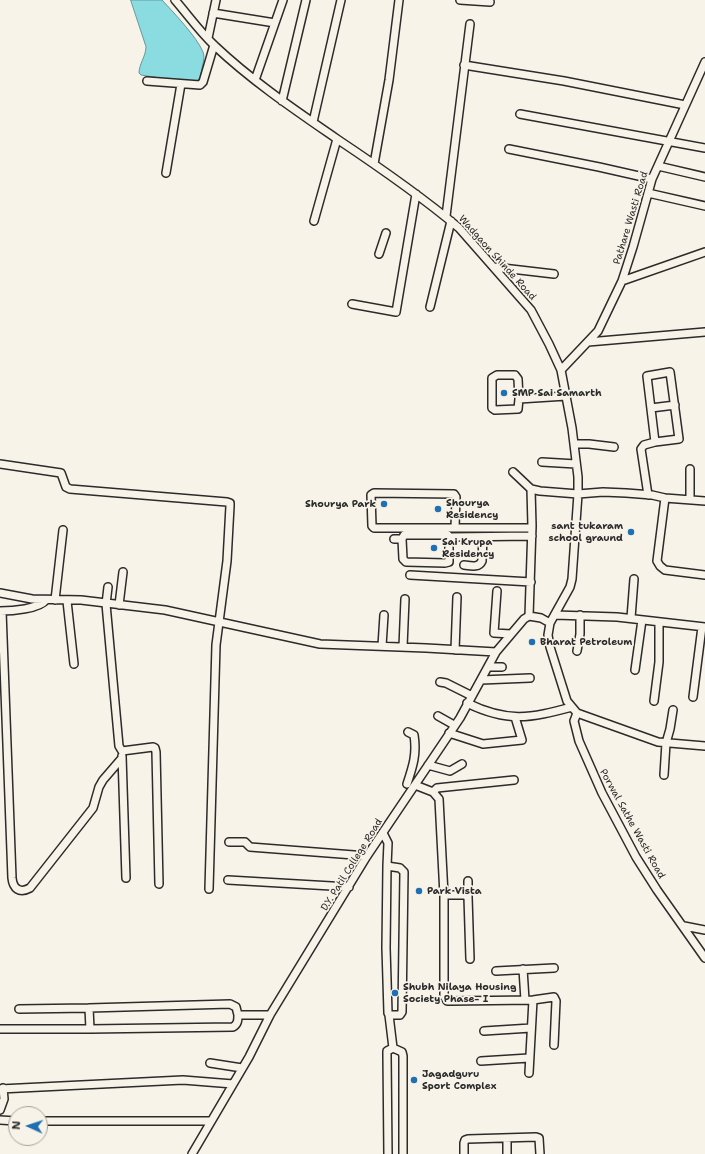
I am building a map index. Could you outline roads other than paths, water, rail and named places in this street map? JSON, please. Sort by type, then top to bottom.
[{"type":"street","name":"Wadgaon Shinde Road","points":[[175,0],[214,45],[255,80],[282,101],[416,194],[460,228],[531,310],[561,370],[574,444],[578,494],[572,579],[570,587],[550,623]]},
{"type":"street","points":[[208,38],[216,0]]},
{"type":"street","points":[[255,80],[283,0]]},
{"type":"street","points":[[282,101],[306,0]]},
{"type":"street","points":[[313,122],[341,0]]},
{"type":"street","points":[[374,164],[389,80],[399,0]]},
{"type":"street","points":[[460,0],[490,2]]},
{"type":"street","points":[[213,13],[275,23]]},
{"type":"street","points":[[430,307],[448,219],[464,65],[470,24]]},
{"type":"street","points":[[147,81],[197,86],[200,85],[203,82],[214,45]]},
{"type":"street","name":"Pathare Wasti Road","points":[[561,370],[598,332],[622,280],[652,179],[705,62]]},
{"type":"street","points":[[464,65],[564,81],[685,105]]},
{"type":"street","points":[[166,173],[181,84]]},
{"type":"street","points":[[520,114],[669,140],[705,148]]},
{"type":"street","points":[[314,221],[337,139]]},
{"type":"street","points":[[509,150],[599,167],[652,179]]},
{"type":"street","points":[[658,166],[705,177]]},
{"type":"street","points":[[648,192],[705,206]]},
{"type":"street","points":[[352,304],[396,312],[416,194]]},
{"type":"street","points":[[379,254],[386,233]]},
{"type":"street","points":[[622,280],[705,252]]},
{"type":"street","points":[[494,267],[554,274]]},
{"type":"street","points":[[588,342],[705,332]]},
{"type":"street","points":[[648,495],[641,449],[644,444],[679,439],[670,372],[647,376],[655,442]]},
{"type":"street","points":[[496,375],[514,375],[518,379],[519,399],[518,409],[498,410],[492,408],[492,378],[496,375]]},
{"type":"street","points":[[519,399],[566,396]]},
{"type":"street","points":[[651,408],[674,404]]},
{"type":"street","points":[[574,444],[614,447]]},
{"type":"street","points":[[542,462],[576,464]]},
{"type":"street","points":[[0,464],[61,473],[66,487],[70,489],[230,503],[227,561],[216,645],[209,889]]},
{"type":"street","points":[[690,469],[690,500]]},
{"type":"street","points":[[513,472],[531,489],[578,494],[603,492],[648,495],[665,498],[705,501]]},
{"type":"street","points":[[531,489],[532,536],[529,616],[541,618],[550,623],[548,635],[550,647],[567,701],[574,710]]},
{"type":"street","points":[[455,528],[456,497],[454,494],[374,493],[371,495],[373,527],[455,528],[532,528]]},
{"type":"street","points":[[665,498],[657,561],[665,570],[705,576]]},
{"type":"street","points":[[55,600],[63,530]]},
{"type":"street","points":[[450,538],[449,562],[406,562],[403,559],[402,539],[404,535],[448,535],[450,538],[532,536]]},
{"type":"street","points":[[464,565],[478,566],[481,564],[483,537]]},
{"type":"street","points":[[394,539],[402,539]]},
{"type":"street","points":[[118,605],[123,572]]},
{"type":"street","points":[[410,575],[531,582]]},
{"type":"street","points":[[631,618],[634,579]]},
{"type":"street","points":[[108,587],[106,604],[119,746],[122,755],[126,878]]},
{"type":"street","points":[[497,591],[494,633],[511,634]]},
{"type":"street","points":[[0,593],[32,599],[67,601],[81,600],[165,610],[320,644],[496,652]]},
{"type":"street","points":[[455,650],[457,597]]},
{"type":"street","points":[[403,647],[405,599]]},
{"type":"street","points":[[46,600],[44,603],[35,607],[1,611],[13,884],[15,888],[21,891],[26,891],[30,888],[93,808],[99,787],[122,755],[153,747],[155,748],[159,884]]},
{"type":"street","points":[[67,601],[74,664]]},
{"type":"street","points":[[382,646],[384,615]]},
{"type":"street","points":[[555,615],[631,618],[704,627],[693,697]]},
{"type":"street","points":[[577,651],[580,634],[580,615]]},
{"type":"street","name":"D.Y. Patil College Road","points":[[192,1154],[242,1068],[270,1015],[411,784],[428,765],[449,733],[468,703],[496,652],[524,619],[529,616]]},
{"type":"street","points":[[635,670],[642,620]]},
{"type":"street","points":[[654,701],[659,662],[659,622]]},
{"type":"street","points":[[488,667],[502,667]]},
{"type":"street","points":[[481,680],[530,678]]},
{"type":"street","points":[[440,682],[472,696]]},
{"type":"street","points":[[468,703],[499,716],[515,717],[574,710],[658,742],[705,746]]},
{"type":"street","name":"Porwal Sathe Wasti Road","points":[[574,710],[574,721],[578,741],[602,793],[636,857],[657,890],[684,926],[705,958]]},
{"type":"street","points":[[664,774],[666,743],[673,710]]},
{"type":"street","points":[[438,716],[454,725]]},
{"type":"street","points":[[449,733],[483,744],[522,740],[515,717]]},
{"type":"street","points":[[408,732],[414,735],[416,747],[411,784],[433,792],[439,799],[444,895],[444,996],[450,1002],[533,1000],[554,997],[556,1001],[554,1045]]},
{"type":"street","points":[[428,765],[450,771],[462,764]]},
{"type":"street","points":[[433,792],[437,788],[514,780]]},
{"type":"street","points":[[383,832],[388,842],[387,980],[388,1013],[393,1048]]},
{"type":"street","points":[[229,842],[245,842],[250,847],[367,856]]},
{"type":"street","points":[[387,866],[400,868],[404,872],[402,1012],[400,1015],[389,1015]]},
{"type":"street","points":[[228,880],[349,887]]},
{"type":"street","points":[[468,881],[470,959]]},
{"type":"street","points":[[444,895],[466,895],[468,897]]},
{"type":"street","points":[[684,926],[705,930]]},
{"type":"street","points":[[496,971],[554,968]]},
{"type":"street","points":[[523,970],[525,1000]]},
{"type":"street","points":[[528,1073],[533,1000]]},
{"type":"street","points":[[1,1029],[233,1026],[236,1025],[238,1021],[236,1007],[230,1004],[89,1008],[19,1008]]},
{"type":"street","points":[[89,1008],[90,1029]]},
{"type":"street","points":[[238,1015],[270,1015]]},
{"type":"street","points":[[484,1031],[531,1028]]},
{"type":"street","points":[[388,1154],[387,1052],[393,1048]]},
{"type":"street","points":[[393,1048],[402,1052],[403,1056],[404,1154]]},
{"type":"street","points":[[481,1061],[529,1058]]},
{"type":"street","points":[[210,1063],[242,1068]]},
{"type":"street","points":[[0,1108],[4,1099],[2,1088],[183,1080],[233,1084]]},
{"type":"street","points":[[404,1154],[406,1111]]},
{"type":"street","points":[[48,1121],[211,1121]]},
{"type":"street","points":[[464,1154],[464,1143],[466,1140],[536,1137],[539,1138],[540,1154]]},
{"type":"street","points":[[507,1139],[507,1154]]},
{"type":"water","points":[[131,0],[162,0],[190,32],[200,46],[204,56],[199,79],[196,82],[178,81],[141,75],[139,73],[146,47]]},
{"type":"place","name":"SMP Sai Samarth","points":[[504,393]]},
{"type":"place","name":"Shourya Park","points":[[384,504]]},
{"type":"place","name":"Shourya Residency","points":[[438,509]]},
{"type":"place","name":"sant tukaram school graund","points":[[631,532]]},
{"type":"place","name":"Sai Krupa Residency","points":[[434,548]]},
{"type":"place","name":"Bharat Petroleum","points":[[532,642]]},
{"type":"place","name":"Park Vista","points":[[419,891]]},
{"type":"place","name":"Shubh Nilaya Housing Society Phase- I","points":[[395,993]]},
{"type":"place","name":"Jagadguru Sport Complex","points":[[414,1080]]}]
